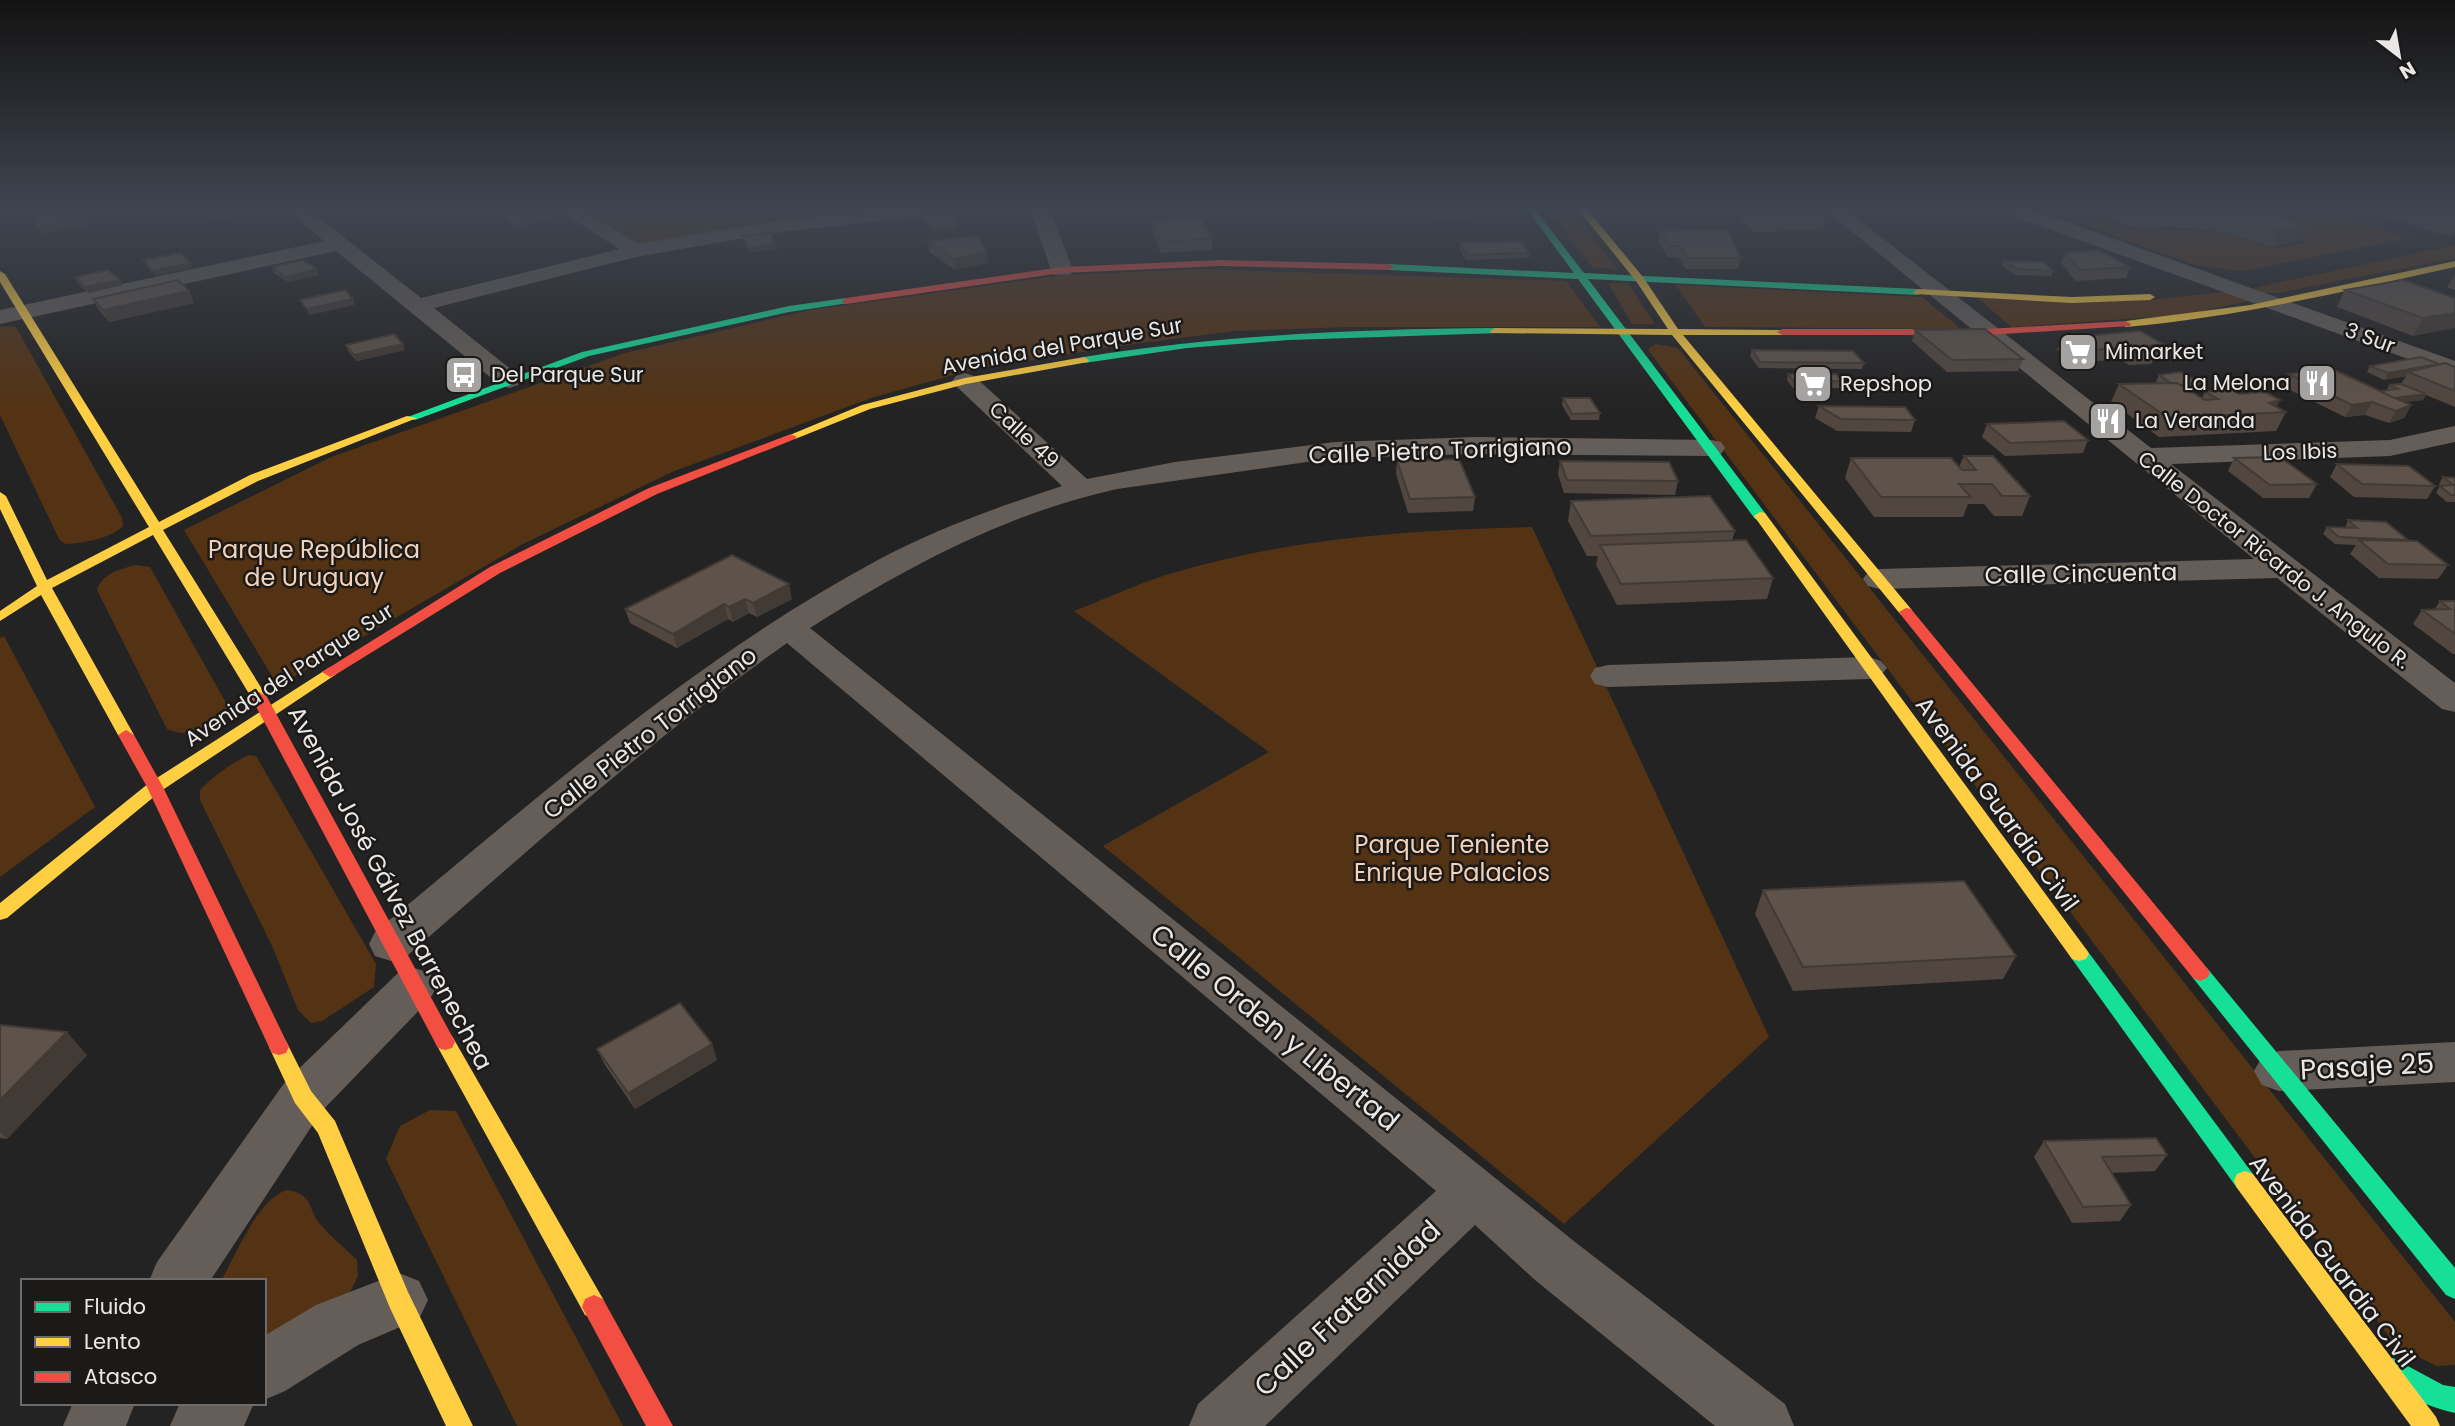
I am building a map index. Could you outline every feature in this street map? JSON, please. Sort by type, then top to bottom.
[{"type":"main road","name":"Avenida José Gálvez Barrenechea","points":[[0,275],[268,710],[391,944],[660,1426]]},
{"type":"main road","points":[[0,617],[44,587],[254,478],[509,380],[586,354],[789,309],[1030,275]]},
{"type":"main road","points":[[1545,275],[2072,300],[2161,296]]},
{"type":"main road","name":"Avenida Guardia Civil","points":[[1579,275],[1711,449],[2427,1426]]},
{"type":"main road","name":"Avenida Guardia Civil","points":[[1636,275],[1675,332],[2455,1287]]},
{"type":"main road","name":"Avenida del Parque Sur","points":[[0,914],[155,787],[268,710],[495,570],[653,491],[866,407],[965,381],[1136,351],[1255,338],[1367,331],[1987,332],[2157,322],[2274,303],[2406,275]]},
{"type":"main road","points":[[2187,292],[2253,281]]},
{"type":"main road","points":[[0,496],[44,587],[155,787],[303,1097],[327,1128],[400,1300],[460,1426]]},
{"type":"main road","points":[[2379,1363],[2420,1388],[2455,1400]]},
{"type":"street","points":[[0,317],[197,275]]},
{"type":"street","points":[[377,275],[509,380]]},
{"type":"street","points":[[416,306],[541,275]]},
{"type":"street","name":"Calle Doctor Ricardo J. Angulo R.","points":[[1914,275],[2455,701]]},
{"type":"street","name":"3 Sur","points":[[2195,275],[2455,369]]},
{"type":"street","name":"Calle 49","points":[[965,381],[1082,489]]},
{"type":"street","name":"Los Ibis","points":[[2143,457],[2390,449],[2454,442]]},
{"type":"street","name":"Calle Pietro Torrigiano","points":[[391,944],[689,696],[788,627],[887,567],[1000,515],[1082,489],[1188,468],[1334,450],[1504,446],[1711,449]]},
{"type":"street","name":"Calle Cincuenta","points":[[1879,579],[2284,568]]},
{"type":"street","name":"Calle Orden y Libertad","points":[[788,627],[1475,1191],[1555,1261],[1763,1426]]},
{"type":"street","points":[[1608,676],[1869,668]]},
{"type":"street","points":[[178,1279],[303,1097],[414,986]]},
{"type":"street","name":"Pasaje 25","points":[[2279,1071],[2455,1062]]},
{"type":"street","name":"Calle Fraternidad","points":[[1220,1426],[1475,1191]]},
{"type":"street","points":[[266,1369],[337,1325],[400,1300]]},
{"type":"street","points":[[94,1426],[103,1405]]},
{"type":"street","points":[[201,1426],[221,1405]]},
{"type":"green space","name":"Parque República de Uruguay","points":[[1064,275],[1371,275],[1566,281],[1600,327],[1347,327],[1234,331],[1119,346],[967,371],[871,398],[672,472],[521,545],[278,686],[184,530],[331,457],[625,353],[810,310]]},
{"type":"green space","points":[[2316,275],[2371,275],[2277,293],[2263,293],[2253,288]]},
{"type":"green space","points":[[1608,283],[1628,283],[1655,324],[1632,324]]},
{"type":"green space","points":[[1676,285],[1922,297],[1961,329],[1705,327]]},
{"type":"green space","points":[[2229,291],[2253,300],[2184,315],[2011,327],[1978,298],[2150,300]]},
{"type":"green space","points":[[0,327],[16,327],[122,518],[123,526],[111,534],[96,540],[65,544],[59,539],[0,415]]},
{"type":"green space","points":[[1656,344],[1678,348],[2455,1322],[2455,1365],[2437,1366],[2397,1347],[1649,351],[1649,348]]},
{"type":"green space","name":"Parque Teniente Enrique Palacios","points":[[1532,527],[1769,1037],[1564,1224],[1103,846],[1269,752],[1074,611],[1169,574],[1259,552],[1349,538]]},
{"type":"green space","points":[[136,565],[150,567],[227,705],[228,712],[221,723],[188,733],[167,729],[97,590],[103,579],[118,570]]},
{"type":"green space","points":[[4,636],[95,807],[0,877],[0,638]]},
{"type":"green space","points":[[249,755],[256,756],[376,964],[374,987],[322,1021],[311,1023],[298,1010],[273,948],[200,800],[200,790],[205,785],[229,766]]},
{"type":"green space","points":[[430,1110],[456,1111],[623,1426],[517,1426],[386,1159],[400,1126]]},
{"type":"green space","points":[[288,1190],[306,1199],[320,1224],[357,1260],[358,1276],[346,1300],[266,1357],[266,1279],[222,1279],[258,1214],[278,1194]]},
{"type":"building","points":[[113,275],[120,280],[85,287],[75,277]]},
{"type":"building","points":[[178,280],[189,291],[103,310],[93,299]]},
{"type":"building","points":[[2403,280],[2455,298],[2455,313],[2423,318],[2345,290]]},
{"type":"building","points":[[345,290],[353,299],[307,309],[300,300]]},
{"type":"building","points":[[1985,329],[2023,359],[1952,360],[1915,330]]},
{"type":"building","points":[[2140,331],[2163,344],[2146,346],[2157,352],[2134,353],[2124,347],[2083,351],[2062,338]]},
{"type":"building","points":[[394,334],[403,344],[354,355],[346,345]]},
{"type":"building","points":[[1752,350],[1853,351],[1864,363],[1760,362]]},
{"type":"building","points":[[2421,357],[2439,364],[2388,373],[2370,366]]},
{"type":"building","points":[[2445,363],[2455,367],[2455,391],[2408,372]]},
{"type":"building","points":[[2332,369],[2411,405],[2396,411],[2372,402],[2352,405],[2289,374]]},
{"type":"building","points":[[2180,372],[2200,383],[2180,385],[2159,375]]},
{"type":"building","points":[[1788,374],[1836,374],[1842,381],[1794,382]]},
{"type":"building","points":[[2177,383],[2205,400],[2218,399],[2205,392],[2232,389],[2238,394],[2265,392],[2280,400],[2269,403],[2286,412],[2168,418],[2119,384]]},
{"type":"building","points":[[2401,384],[2426,394],[2394,398],[2380,391],[2398,389],[2389,385]]},
{"type":"building","points":[[1563,398],[1590,398],[1600,413],[1572,414]]},
{"type":"building","points":[[1819,406],[1905,407],[1915,420],[1841,419]]},
{"type":"building","points":[[2064,421],[2088,440],[2010,443],[1987,424]]},
{"type":"building","points":[[1964,456],[1993,456],[2030,496],[2002,496],[1992,484],[1959,484],[1971,497],[1881,497],[1851,458],[1951,458],[1962,470],[1976,470]]},
{"type":"building","points":[[2280,457],[2317,484],[2270,485],[2234,458]]},
{"type":"building","points":[[1459,459],[1475,497],[1410,499],[1397,461]]},
{"type":"building","points":[[1560,461],[1669,462],[1678,481],[1567,480]]},
{"type":"building","points":[[2337,464],[2409,466],[2435,486],[2362,484]]},
{"type":"building","points":[[2443,477],[2455,478],[2455,495],[2440,486],[2453,485]]},
{"type":"building","points":[[1710,496],[1735,531],[1591,536],[1571,501]]},
{"type":"building","points":[[2348,520],[2386,522],[2408,540],[2339,537],[2327,527],[2357,528]]},
{"type":"building","points":[[1746,540],[1773,578],[1621,584],[1600,545]]},
{"type":"building","points":[[2359,540],[2417,541],[2448,565],[2388,564]]},
{"type":"building","points":[[732,555],[789,584],[753,603],[745,599],[729,607],[724,604],[673,634],[625,609]]},
{"type":"building","points":[[2440,601],[2455,601],[2455,634],[2422,610],[2450,609]]},
{"type":"building","points":[[1964,881],[2016,956],[1803,967],[1763,890]]},
{"type":"building","points":[[680,1003],[712,1044],[628,1093],[597,1049]]},
{"type":"building","points":[[0,1025],[67,1032],[0,1100]]},
{"type":"building","points":[[2156,1138],[2167,1155],[2102,1157],[2131,1205],[2083,1207],[2044,1141]]},
{"type":"traffic: fast","points":[[1549,275],[1918,292]]},
{"type":"traffic: fast","points":[[1580,275],[1760,516]]},
{"type":"traffic: fast","points":[[411,418],[586,354],[789,309],[846,301]]},
{"type":"traffic: fast","points":[[1084,360],[1238,340],[1392,332],[1495,331]]},
{"type":"traffic: fast","points":[[2079,954],[2245,1181]]},
{"type":"traffic: fast","points":[[2200,973],[2455,1287]]},
{"type":"traffic: fast","points":[[2393,1371],[2439,1397],[2455,1400]]},
{"type":"traffic: slow","points":[[0,275],[259,697]]},
{"type":"traffic: slow","points":[[1636,275],[1675,332],[1906,612]]},
{"type":"traffic: slow","points":[[2126,324],[2250,308],[2407,275]]},
{"type":"traffic: slow","points":[[1918,292],[2072,300],[2150,297]]},
{"type":"traffic: slow","points":[[1495,331],[1782,332]]},
{"type":"traffic: slow","points":[[791,437],[866,407],[965,381],[1084,360]]},
{"type":"traffic: slow","points":[[0,617],[44,587],[254,478],[411,418]]},
{"type":"traffic: slow","points":[[0,496],[44,587],[126,735]]},
{"type":"traffic: slow","points":[[1760,516],[2079,954]]},
{"type":"traffic: slow","points":[[0,913],[155,787],[330,672]]},
{"type":"traffic: slow","points":[[445,1042],[594,1307]]},
{"type":"traffic: slow","points":[[279,1047],[303,1097],[327,1128],[399,1300],[460,1426]]},
{"type":"traffic: slow","points":[[2245,1181],[2427,1426]]},
{"type":"traffic: jam","points":[[846,301],[1030,275]]},
{"type":"traffic: jam","points":[[1782,332],[1987,332],[2126,324]]},
{"type":"traffic: jam","points":[[330,672],[495,570],[653,491],[791,437]]},
{"type":"traffic: jam","points":[[1906,612],[2200,973]]},
{"type":"traffic: jam","points":[[259,697],[445,1042]]},
{"type":"traffic: jam","points":[[126,735],[155,787],[279,1047]]},
{"type":"traffic: jam","points":[[594,1307],[660,1426]]},
{"type":"place","name":"Mimarket","points":[[2078,352]]},
{"type":"place","name":"Del Parque Sur","points":[[464,375]]},
{"type":"place","name":"La Melona","points":[[2317,383]]},
{"type":"place","name":"Repshop","points":[[1813,384]]},
{"type":"place","name":"La Veranda","points":[[2108,421]]}]
